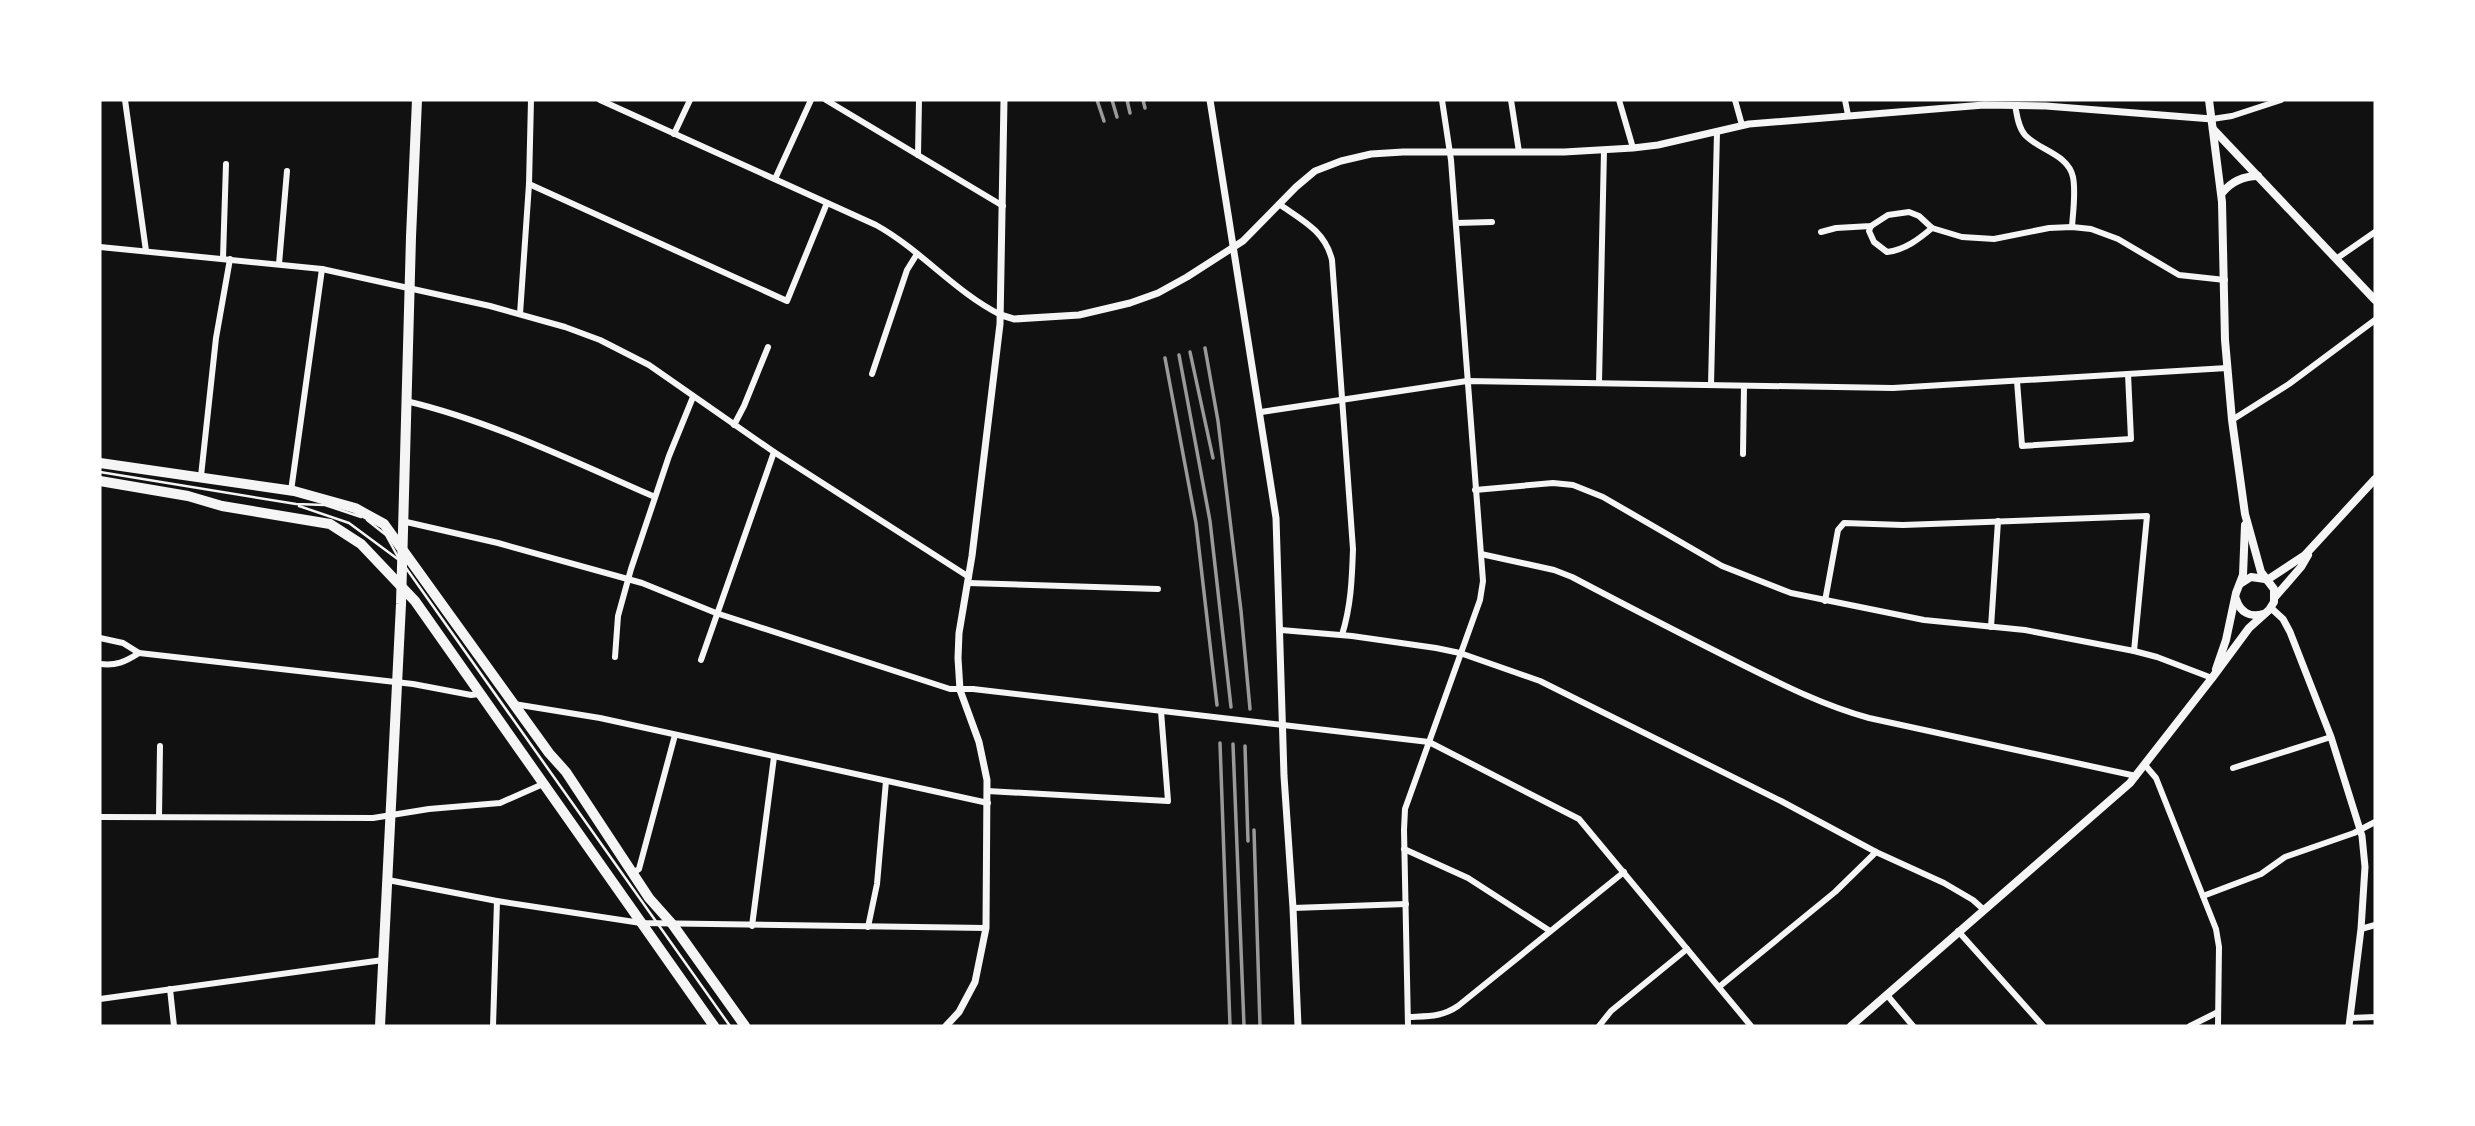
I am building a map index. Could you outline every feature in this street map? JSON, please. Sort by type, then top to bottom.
[{"type":"main road","points":[[380,1026],[401,584],[417,100]]},
{"type":"main road","points":[[2209,100],[2222,193],[2227,368],[2232,420],[2245,514],[2256,555],[2266,579],[2274,589],[2275,598]]},
{"type":"main road","points":[[2213,129],[2375,300]]},
{"type":"main road","points":[[2222,193],[2235,181],[2258,176]]},
{"type":"main road","points":[[100,463],[291,491],[338,503],[372,516],[390,530],[514,705],[566,772],[649,898],[673,925],[745,1026]]},
{"type":"main road","points":[[1851,1026],[2136,776],[2249,628],[2268,610],[2281,588],[2301,567],[2311,550],[2375,479]]},
{"type":"main road","points":[[100,481],[188,496],[222,506],[326,523],[356,540],[415,601],[714,1026]]},
{"type":"main road","points":[[2213,678],[2243,570],[2245,514]]},
{"type":"main road","points":[[2240,584],[2251,577],[2266,579],[2311,550]]},
{"type":"main road","points":[[2236,597],[2238,606],[2244,612],[2258,616],[2268,610]]},
{"type":"street","points":[[125,100],[146,251]]},
{"type":"street","points":[[520,314],[529,184],[531,100]]},
{"type":"street","points":[[600,100],[883,229],[982,304],[1014,319],[1088,314],[1130,303],[1177,283],[1255,231],[1279,204],[1315,171],[1341,161],[1382,153],[1633,148],[1658,145],[1742,125],[1971,106],[2015,105],[2212,119],[2232,116],[2281,100]]},
{"type":"street","points":[[674,134],[690,100]]},
{"type":"street","points":[[775,179],[811,100]]},
{"type":"street","points":[[826,100],[1003,206]]},
{"type":"street","points":[[918,155],[919,100]]},
{"type":"street","points":[[946,1026],[959,1012],[975,982],[986,928],[987,791],[979,742],[960,690],[958,642],[969,580],[1001,315],[1004,100]]},
{"type":"street","points":[[1210,100],[1276,518],[1298,1026]]},
{"type":"street","points":[[1408,1026],[1405,809],[1481,594],[1482,554],[1456,223],[1442,100]]},
{"type":"street","points":[[1511,100],[1519,152]]},
{"type":"street","points":[[1619,100],[1633,148]]},
{"type":"street","points":[[1735,100],[1742,125]]},
{"type":"street","points":[[1845,100],[1848,115]]},
{"type":"street","points":[[2015,105],[2018,123],[2025,135],[2069,166],[2074,191],[2072,227]]},
{"type":"street","points":[[1711,385],[1717,132]]},
{"type":"street","points":[[1599,383],[1604,150]]},
{"type":"street","points":[[201,476],[227,259],[226,164]]},
{"type":"street","points":[[279,264],[287,171]]},
{"type":"street","points":[[529,184],[787,302],[827,203]]},
{"type":"street","points":[[1279,204],[1317,232],[1330,254],[1353,549],[1352,586],[1342,635]]},
{"type":"street","points":[[1821,232],[1871,226],[1888,215],[1909,212],[1919,216],[1932,228],[1962,237],[1994,239],[2049,228],[2091,229],[2118,239],[2179,275],[2225,280]]},
{"type":"street","points":[[1456,223],[1492,222]]},
{"type":"street","points":[[1871,226],[1869,232],[1874,242],[1888,252],[1897,251],[1932,228]]},
{"type":"street","points":[[2336,259],[2375,232]]},
{"type":"street","points":[[100,247],[322,269],[520,314],[565,327],[621,350],[649,365],[774,452],[969,580],[1158,589]]},
{"type":"street","points":[[872,374],[907,270],[917,254]]},
{"type":"street","points":[[291,491],[322,269]]},
{"type":"street","points":[[2232,420],[2288,384],[2375,320]]},
{"type":"street","points":[[734,425],[768,347]]},
{"type":"street","points":[[1261,412],[1467,381],[1893,388],[2227,368]]},
{"type":"street","points":[[2017,381],[2022,446],[2104,441],[2131,439],[2128,374]]},
{"type":"street","points":[[1742,454],[1744,386]]},
{"type":"street","points":[[615,657],[618,616],[631,569],[669,456],[693,397]]},
{"type":"street","points":[[406,401],[442,410],[555,453],[655,497]]},
{"type":"street","points":[[701,660],[774,452]]},
{"type":"street","points":[[1475,490],[1553,483],[1579,486],[1732,570],[1791,593],[1924,620],[2037,632],[2134,651],[2213,678]]},
{"type":"street","points":[[1825,601],[1838,530],[1844,523],[1903,525],[2147,516],[2134,651]]},
{"type":"street","points":[[402,521],[486,540],[629,579],[716,613],[960,690],[973,689],[1161,710],[1429,743],[1579,819],[1751,1026]]},
{"type":"street","points":[[1992,627],[1998,521]]},
{"type":"street","points":[[1482,554],[1554,570],[1572,577],[1688,638],[1838,709],[2136,776]]},
{"type":"street","points":[[2268,610],[2289,627],[2331,737],[2360,829],[2365,861],[2361,929],[2349,1022],[2375,1017]]},
{"type":"street","points":[[1281,630],[1342,635],[1460,653],[1540,681],[1781,801],[1875,852],[1944,883],[1983,909]]},
{"type":"street","points":[[100,638],[123,643],[139,653],[479,694]]},
{"type":"street","points":[[100,664],[123,663],[139,653]]},
{"type":"street","points":[[514,705],[600,719],[988,803]]},
{"type":"street","points":[[987,791],[1168,801],[1161,710]]},
{"type":"street","points":[[633,873],[639,869],[675,735]]},
{"type":"street","points":[[2233,768],[2331,737]]},
{"type":"street","points":[[159,817],[160,746]]},
{"type":"street","points":[[751,926],[774,757]]},
{"type":"street","points":[[2145,765],[2156,778],[2219,941],[2218,1026]]},
{"type":"street","points":[[868,927],[877,884],[886,781]]},
{"type":"street","points":[[100,817],[373,818],[429,809],[500,803],[543,784]]},
{"type":"street","points":[[2203,896],[2261,874],[2289,855],[2375,822]]},
{"type":"street","points":[[1404,849],[1468,878],[1550,930]]},
{"type":"street","points":[[1719,988],[1835,892],[1875,852]]},
{"type":"street","points":[[1409,1017],[1448,1013],[1624,872]]},
{"type":"street","points":[[388,880],[497,901],[641,923],[986,928]]},
{"type":"street","points":[[493,1026],[497,901]]},
{"type":"street","points":[[1293,908],[1406,904]]},
{"type":"street","points":[[2361,929],[2375,925]]},
{"type":"street","points":[[1958,932],[2043,1026]]},
{"type":"street","points":[[1599,1026],[1611,1011],[1687,949]]},
{"type":"street","points":[[100,999],[383,960]]},
{"type":"street","points":[[170,989],[174,1026]]},
{"type":"street","points":[[1887,995],[1913,1026]]},
{"type":"street","points":[[2190,1026],[2218,1012]]},
{"type":"lane","points":[[100,472],[296,504],[331,507],[363,518],[386,535],[401,562],[730,1026]]},
{"type":"lane","points":[[296,504],[355,526],[401,562]]},
{"type":"railway","points":[[1097,100],[1104,121]]},
{"type":"railway","points":[[1112,100],[1117,117]]},
{"type":"railway","points":[[1127,100],[1130,113]]},
{"type":"railway","points":[[1143,100],[1145,108]]},
{"type":"railway","points":[[1205,348],[1218,421],[1250,709]]},
{"type":"railway","points":[[1190,352],[1213,458]]},
{"type":"railway","points":[[1179,355],[1210,521],[1231,707]]},
{"type":"railway","points":[[1165,358],[1196,523],[1217,705]]},
{"type":"railway","points":[[1220,743],[1230,1026]]},
{"type":"railway","points":[[1233,744],[1244,1026]]},
{"type":"railway","points":[[1245,746],[1248,841]]},
{"type":"railway","points":[[1254,830],[1260,1026]]}]
